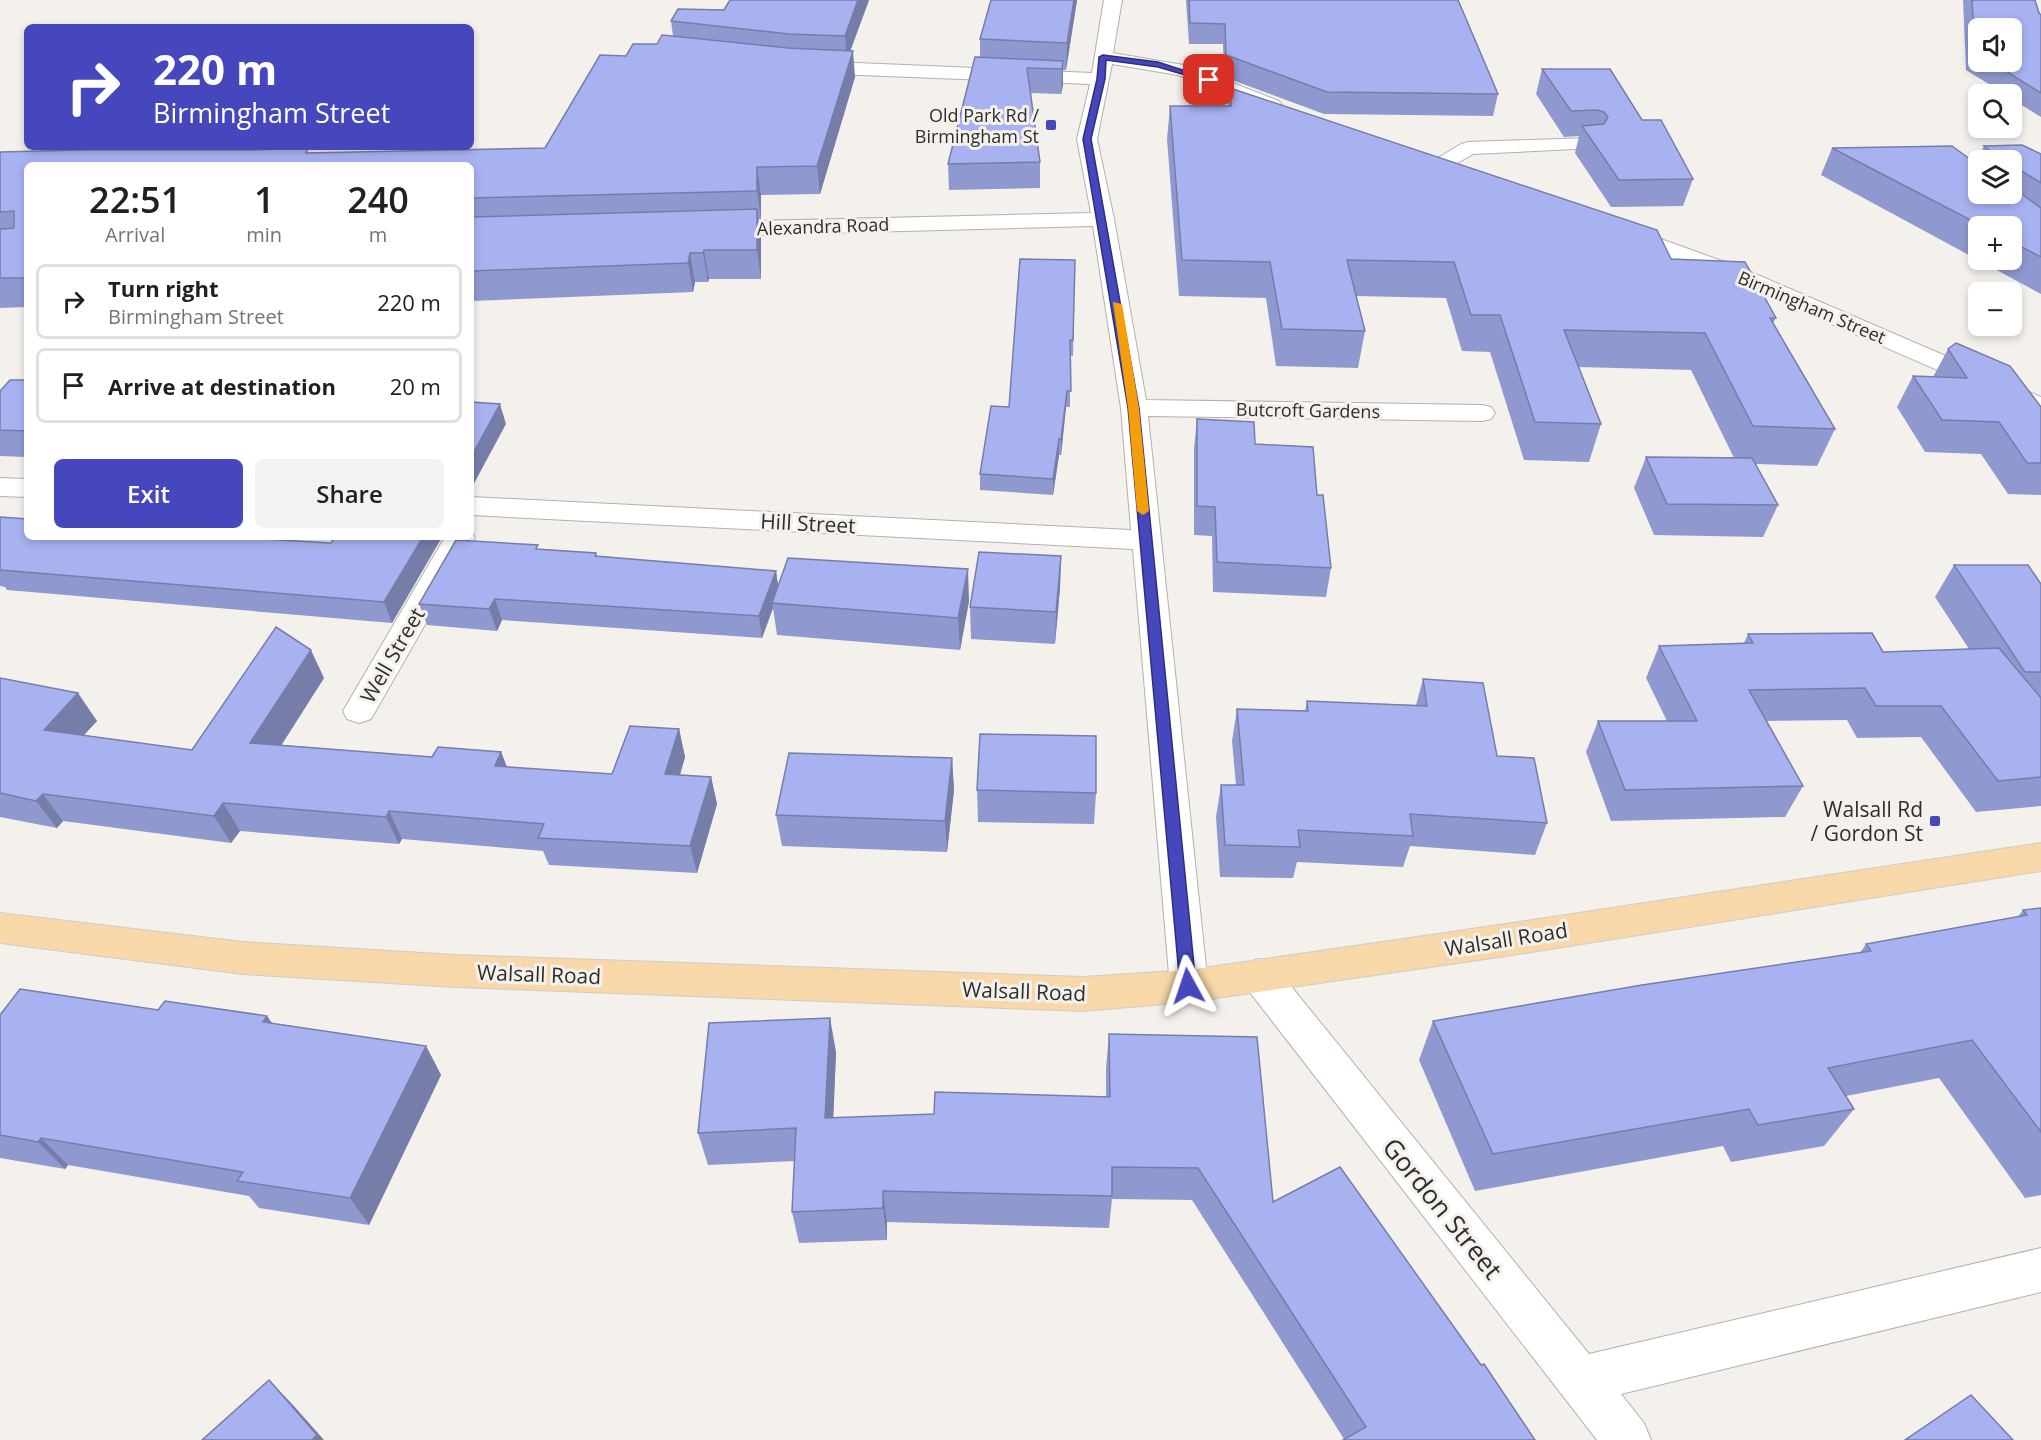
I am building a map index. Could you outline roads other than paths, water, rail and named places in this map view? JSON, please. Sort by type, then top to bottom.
[{"type":"main road","name":"Walsall Road","points":[[0,928],[243,958],[456,971],[1083,994],[1188,986],[1506,940],[2041,857]]},
{"type":"street","points":[[1113,0],[1087,139],[1103,219],[1134,408],[1188,986]]},
{"type":"street","points":[[791,66],[1182,70],[1296,114]]},
{"type":"street","points":[[1440,165],[1468,148],[1589,144]]},
{"type":"street","points":[[1418,157],[1462,173]]},
{"type":"street","name":"Alexandra Road","points":[[698,230],[1103,219]]},
{"type":"street","name":"Birmingham Street","points":[[1605,226],[1736,274],[2041,407]]},
{"type":"street","name":"Butcroft Gardens","points":[[1134,408],[1482,413]]},
{"type":"street","points":[[0,487],[24,488]]},
{"type":"street","name":"Hill Street","points":[[474,510],[1146,540]]},
{"type":"street","name":"Well Street","points":[[359,711],[458,540]]},
{"type":"street","name":"Gordon Street","points":[[1259,975],[1627,1440]]},
{"type":"street","points":[[1581,1380],[2041,1270]]},
{"type":"place","name":"Old Park Rd / Birmingham St","points":[[1051,125]]},
{"type":"place","name":"Walsall Rd / Gordon St","points":[[1935,821]]}]
